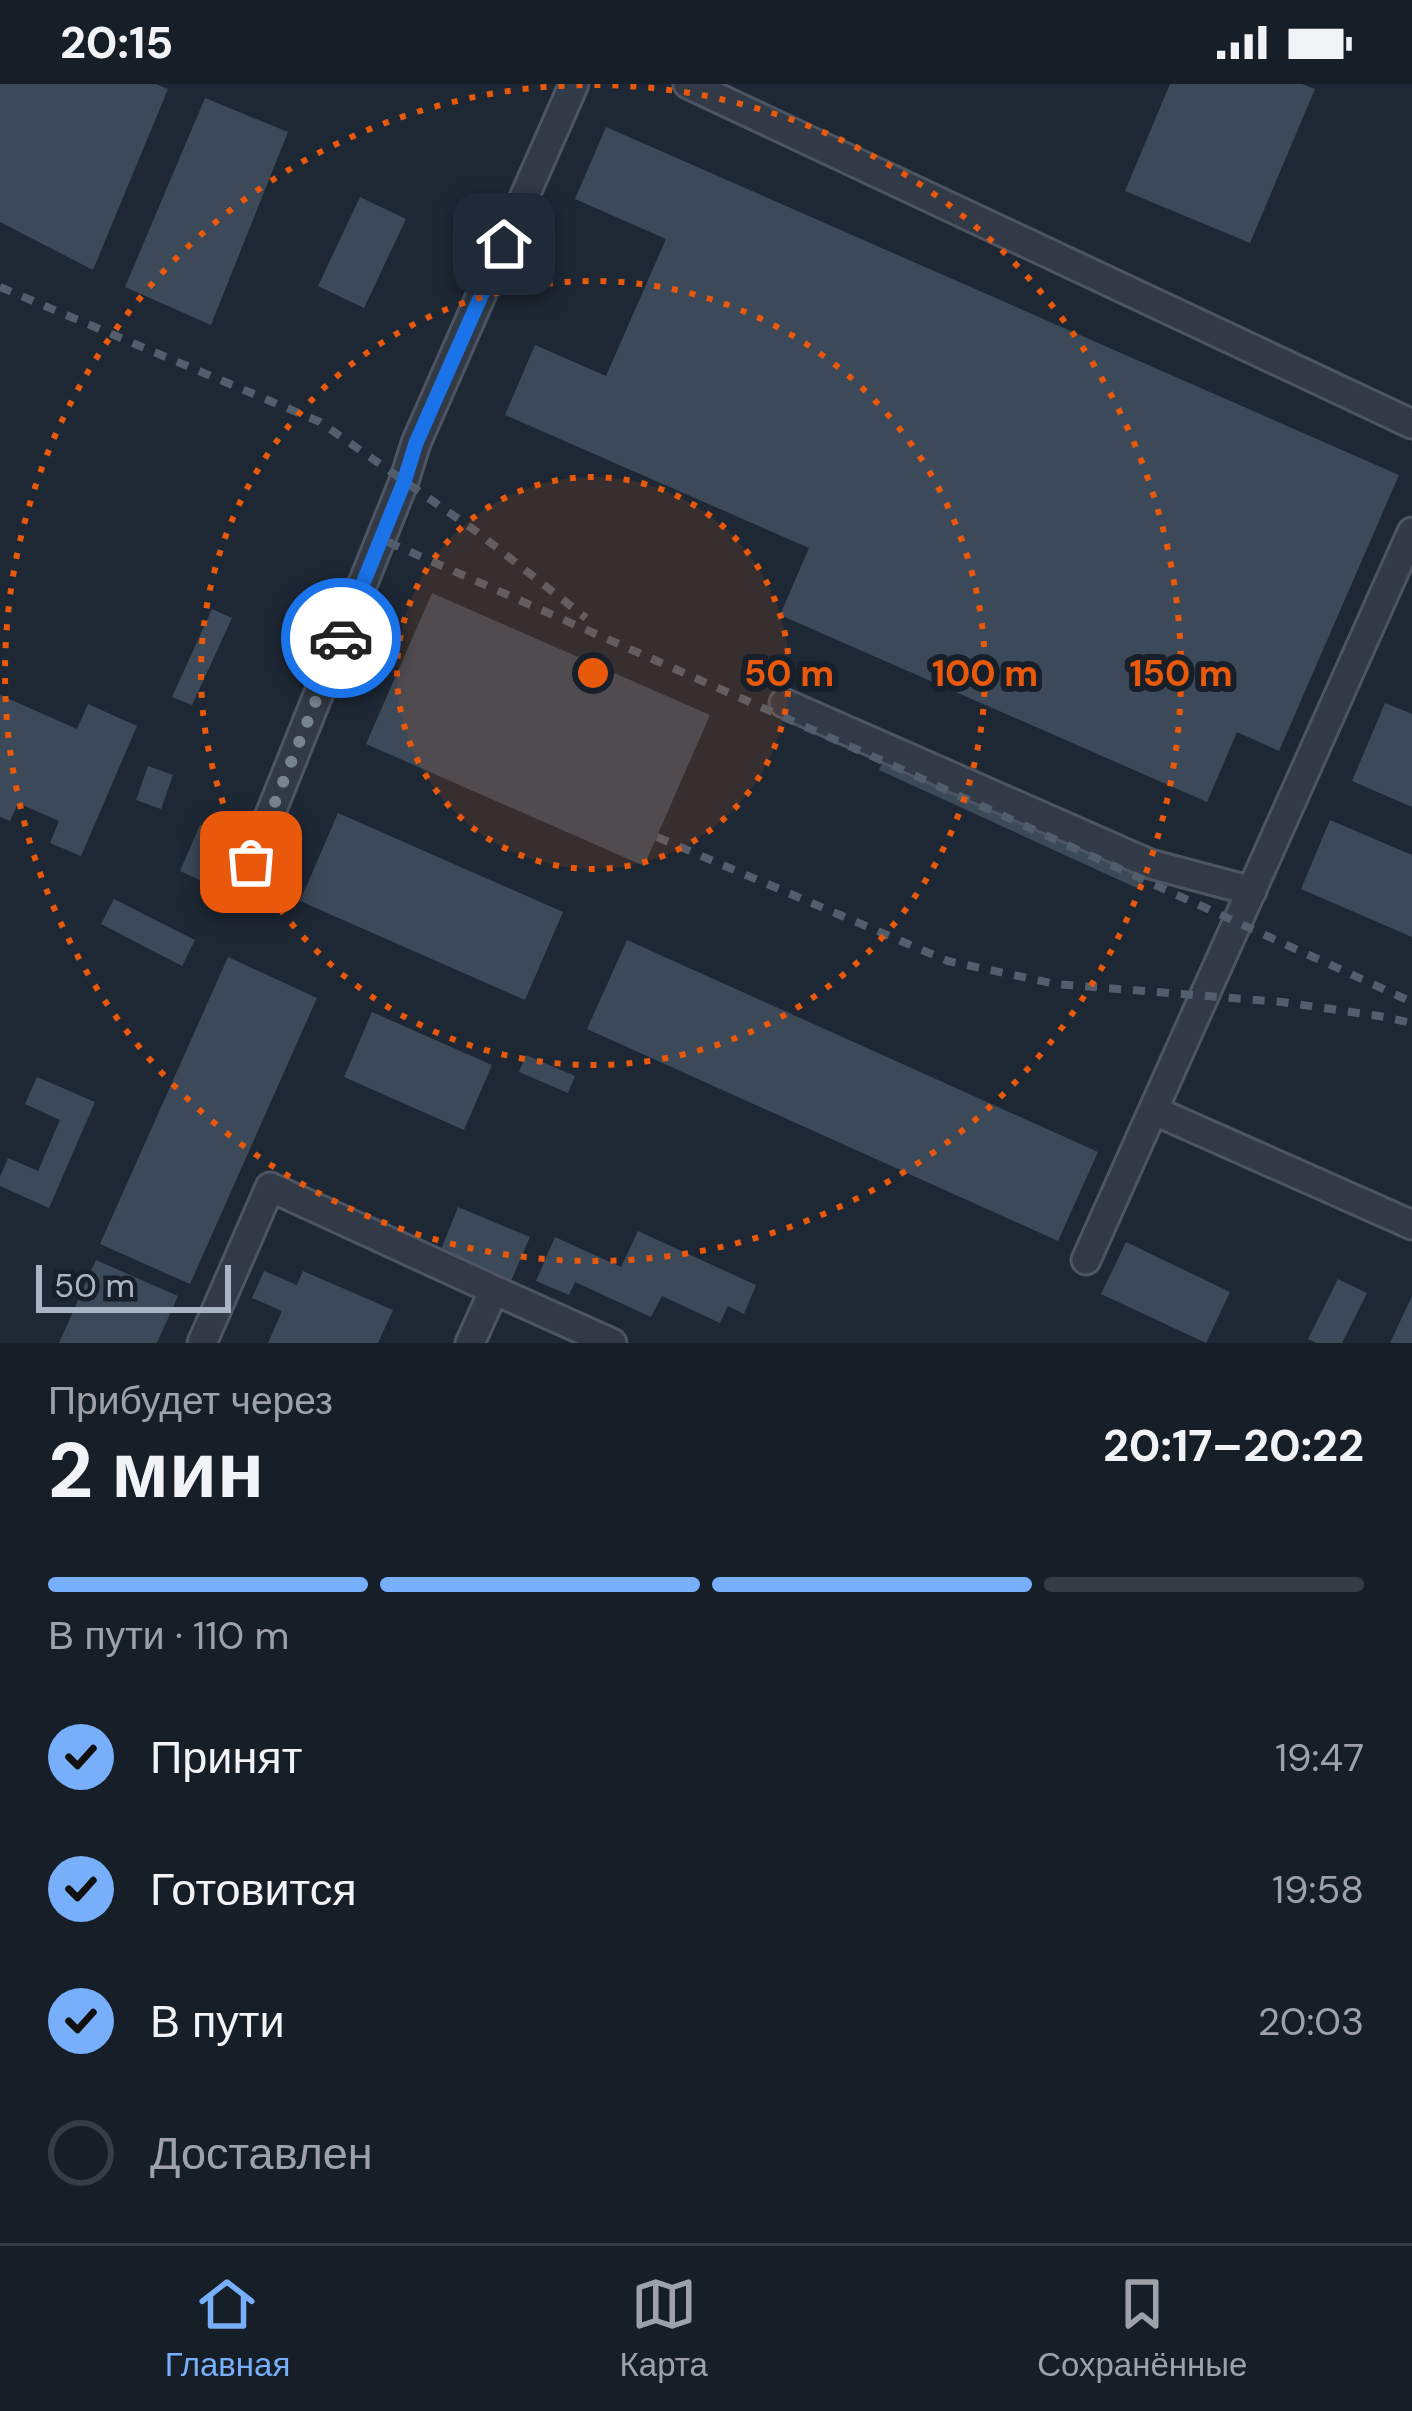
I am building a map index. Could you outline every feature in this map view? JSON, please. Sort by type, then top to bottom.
[{"type":"lane","points":[[251,862],[416,443],[574,84]]},
{"type":"lane","points":[[688,84],[1412,424]]},
{"type":"lane","points":[[1086,1260],[1412,532]]},
{"type":"lane","points":[[784,703],[1150,864],[1252,891]]},
{"type":"lane","points":[[1155,1111],[1412,1225]]},
{"type":"lane","points":[[202,1343],[270,1186],[612,1343]]},
{"type":"lane","points":[[470,1343],[494,1290]]},
{"type":"building","points":[[0,84],[156,84],[168,89],[93,270],[0,222]]},
{"type":"building","points":[[1170,84],[1302,84],[1315,89],[1250,243],[1125,191]]},
{"type":"building","points":[[205,98],[288,132],[211,325],[125,287]]},
{"type":"building","points":[[606,127],[1399,475],[1279,751],[1237,732],[1207,802],[780,615],[809,548],[505,415],[535,345],[606,376],[666,239],[575,199]]},
{"type":"building","points":[[360,197],[406,219],[364,308],[318,286]]},
{"type":"building","points":[[432,593],[710,715],[644,866],[366,744]]},
{"type":"building","points":[[212,609],[232,618],[192,705],[172,697]]},
{"type":"building","points":[[0,695],[77,729],[88,704],[137,726],[81,856],[50,843],[59,821],[18,803],[10,821],[0,817]]},
{"type":"building","points":[[1385,703],[1412,714],[1412,807],[1352,781]]},
{"type":"building","points":[[895,734],[1155,853],[1139,889],[879,770]]},
{"type":"building","points":[[148,766],[173,775],[161,809],[136,800]]},
{"type":"building","points":[[338,813],[563,912],[525,1000],[300,901]]},
{"type":"building","points":[[1330,820],[1412,855],[1412,937],[1301,889]]},
{"type":"building","points":[[200,825],[243,844],[222,890],[180,871]]},
{"type":"building","points":[[114,899],[195,940],[182,966],[101,924]]},
{"type":"building","points":[[627,940],[1098,1152],[1058,1241],[587,1029]]},
{"type":"building","points":[[228,957],[317,998],[190,1284],[100,1244]]},
{"type":"building","points":[[372,1012],[492,1065],[464,1130],[344,1077]]},
{"type":"building","points":[[526,1055],[575,1076],[568,1093],[519,1072]]},
{"type":"building","points":[[37,1077],[95,1102],[49,1208],[0,1186],[8,1158],[38,1171],[60,1120],[25,1104]]},
{"type":"building","points":[[458,1207],[530,1237],[511,1281],[440,1252]]},
{"type":"building","points":[[638,1231],[756,1285],[744,1314],[728,1306],[720,1323],[662,1296],[651,1317],[575,1282],[569,1295],[536,1281],[555,1237],[621,1267]]},
{"type":"building","points":[[1126,1242],[1230,1292],[1206,1343],[1101,1294]]},
{"type":"building","points":[[96,1260],[178,1296],[157,1343],[59,1343]]},
{"type":"building","points":[[264,1271],[297,1285],[303,1271],[393,1310],[378,1343],[268,1343],[282,1311],[252,1298]]},
{"type":"building","points":[[1338,1279],[1367,1293],[1342,1343],[1317,1343],[1308,1339]]},
{"type":"building","points":[[1412,1296],[1412,1343],[1390,1343]]},
{"type":"railway","points":[[0,287],[320,422],[477,532],[586,618]]},
{"type":"railway","points":[[388,542],[1412,1002]]},
{"type":"railway","points":[[657,837],[948,961],[1056,984],[1282,1002],[1412,1023]]},
{"type":"way so far","points":[[251,862],[341,638]]},
{"type":"route","points":[[341,638],[416,443],[504,244]]}]
